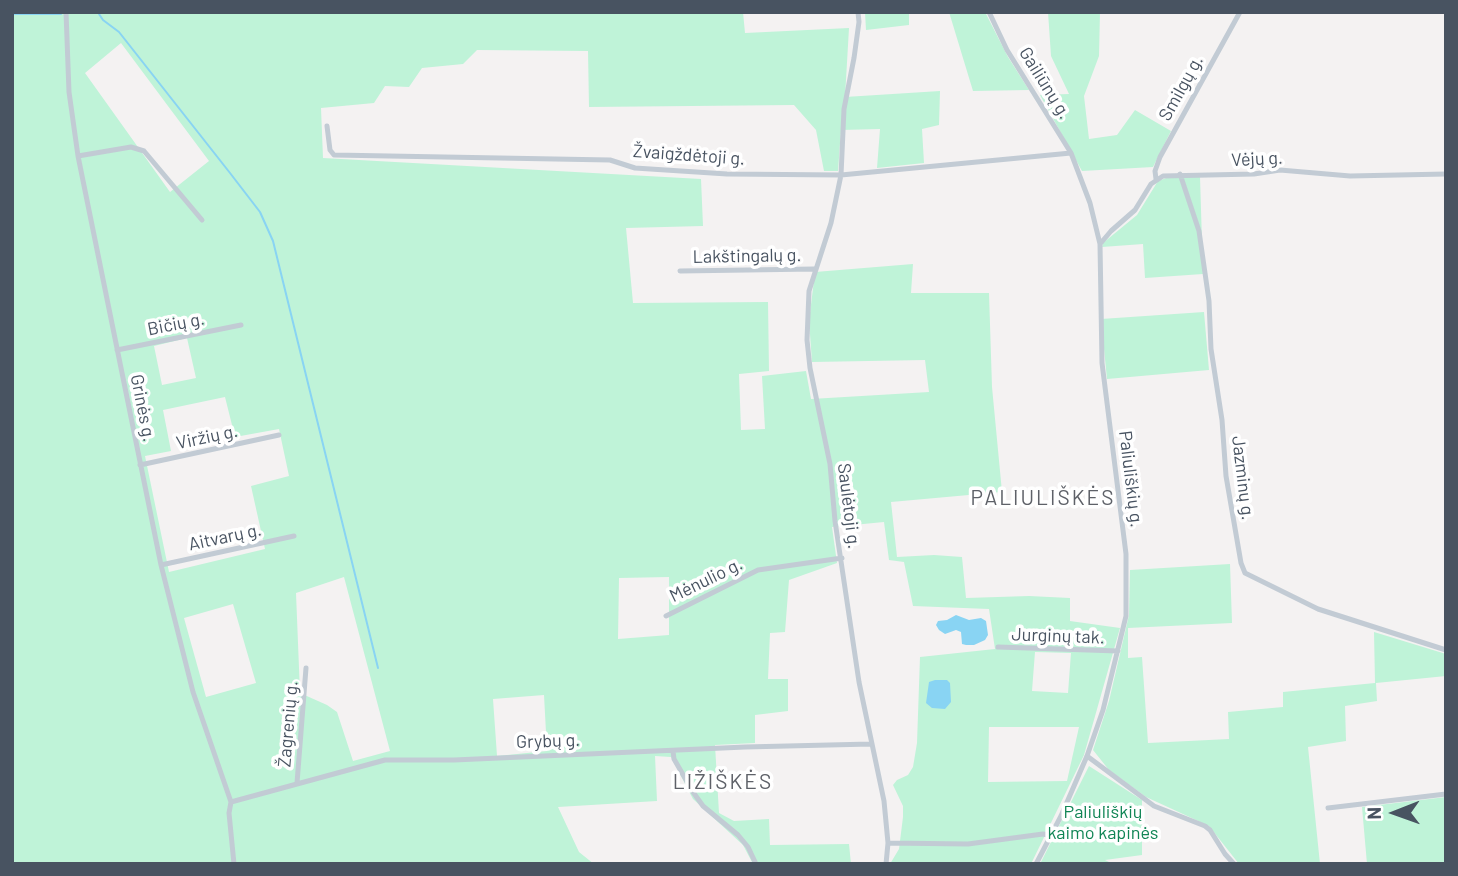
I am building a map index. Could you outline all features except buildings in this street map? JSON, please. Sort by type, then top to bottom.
[{"type":"street","name":"Grinės g.","points":[[66,12],[69,92],[78,156],[161,565],[193,692],[230,802],[234,864]]},
{"type":"street","name":"Saulėtoji g.","points":[[858,12],[854,58],[844,109],[841,175],[831,223],[814,270],[807,308],[807,340],[812,377],[831,464],[835,521],[859,682],[884,801],[888,843],[886,864]]},
{"type":"street","name":"Gailiūnų g.","points":[[989,12],[1007,50],[1071,153],[1077,169]]},
{"type":"street","name":"Smilgų g.","points":[[1156,179],[1155,171],[1160,157],[1240,12]]},
{"type":"street","name":"Žvaigždėtoji g.","points":[[327,126],[330,150],[334,155],[610,160],[635,168],[727,174],[841,175],[1071,153]]},
{"type":"street","points":[[78,156],[131,147],[144,151],[202,220]]},
{"type":"street","name":"Paliuliškių g.","points":[[1036,864],[1052,836],[1087,756],[1103,710],[1126,616],[1124,534],[1102,363],[1100,244],[1085,187],[1077,169]]},
{"type":"street","name":"Vėjų g.","points":[[1156,179],[1180,174],[1254,174],[1280,170],[1350,176],[1446,174]]},
{"type":"street","name":"Jazminų g.","points":[[1180,174],[1199,231],[1209,301],[1211,349],[1222,420],[1226,476],[1245,573],[1318,609],[1446,650]]},
{"type":"street","points":[[1100,244],[1135,210],[1156,179]]},
{"type":"street","name":"Lakštingalų g.","points":[[680,271],[814,270]]},
{"type":"street","name":"Bičių g.","points":[[117,350],[241,325]]},
{"type":"street","name":"Viržių g.","points":[[140,465],[279,435]]},
{"type":"street","name":"Aitvarų g.","points":[[161,565],[294,536]]},
{"type":"street","name":"Mėnulio g.","points":[[666,616],[758,570],[842,558]]},
{"type":"street","name":"Jurginų tak.","points":[[998,647],[1118,651]]},
{"type":"street","name":"Žagrenių g.","points":[[297,783],[306,668]]},
{"type":"street","name":"Grybų g.","points":[[230,802],[385,760],[872,744]]},
{"type":"street","points":[[673,751],[674,759],[693,792],[704,806],[738,835],[748,847],[756,864]]},
{"type":"street","points":[[1087,756],[1154,806],[1205,825],[1234,864]]},
{"type":"street","points":[[1328,808],[1446,794]]},
{"type":"street","points":[[888,843],[968,844],[1043,834],[1052,836]]},
{"type":"green space","points":[[12,12],[743,12],[745,33],[849,28],[845,97],[940,91],[939,125],[922,129],[924,163],[877,168],[880,129],[841,130],[838,171],[824,171],[816,130],[794,105],[589,107],[588,51],[477,50],[463,64],[422,68],[409,87],[385,86],[374,103],[321,108],[323,158],[701,179],[703,226],[626,228],[633,303],[768,302],[769,371],[739,374],[741,430],[765,429],[762,376],[806,371],[811,399],[929,392],[925,360],[812,362],[809,321],[815,272],[913,264],[911,293],[989,293],[992,387],[1002,492],[891,502],[897,557],[962,557],[966,598],[1070,598],[1070,621],[1120,628],[1084,755],[1031,864],[890,864],[899,849],[903,817],[903,806],[893,785],[908,775],[913,767],[917,743],[920,657],[995,649],[989,609],[913,606],[904,562],[889,560],[884,522],[832,527],[837,563],[789,580],[785,632],[770,633],[768,679],[788,679],[788,711],[755,715],[755,743],[715,745],[719,813],[734,821],[769,819],[770,845],[849,844],[851,864],[753,864],[743,845],[693,799],[671,757],[655,756],[657,801],[558,807],[579,852],[594,864],[12,864]],"holes":[[[121,43],[209,161],[170,192],[85,73]],[[187,338],[196,378],[162,385],[154,346]],[[225,397],[235,437],[279,429],[289,476],[251,486],[265,549],[169,572],[145,456],[171,451],[163,410]],[[344,577],[390,751],[353,761],[337,712],[300,693],[296,593]],[[669,577],[669,635],[618,639],[619,578]],[[233,604],[256,683],[206,697],[184,618]],[[1035,652],[1071,653],[1068,693],[1032,691]],[[544,695],[547,751],[497,756],[493,699]],[[989,727],[1079,727],[1067,781],[988,782]]]},
{"type":"green space","points":[[865,12],[909,12],[909,25],[866,30]]},
{"type":"green space","points":[[949,12],[985,12],[1029,90],[973,91]]},
{"type":"green space","points":[[1048,12],[1100,12],[1099,56],[1084,96],[1089,139],[1117,135],[1135,110],[1171,131],[1153,167],[1082,171],[1040,95],[1069,94],[1051,56]]},
{"type":"green space","points":[[1169,177],[1200,177],[1203,274],[1145,278],[1143,244],[1102,247],[1103,243],[1137,215],[1158,181]]},
{"type":"green space","points":[[1204,312],[1209,370],[1107,379],[1101,319]]},
{"type":"green space","points":[[1230,564],[1232,623],[1128,628],[1128,658],[1142,657],[1148,743],[1229,739],[1228,712],[1283,707],[1283,692],[1375,683],[1374,632],[1446,654],[1446,676],[1376,683],[1377,701],[1345,706],[1346,741],[1308,747],[1320,864],[1239,864],[1209,826],[1146,797],[1109,770],[1093,750],[1109,701],[1129,615],[1130,570]]},
{"type":"green space","name":"Paliuliškių kaimo kapinės","points":[[1089,766],[1142,800],[1142,855],[1105,860],[1113,864],[1040,864]]},
{"type":"green space","points":[[1446,797],[1446,864],[1367,864],[1362,807]]},
{"type":"water","points":[[956,615],[969,620],[981,618],[986,621],[988,635],[985,640],[966,645],[962,644],[961,632],[956,630],[945,634],[939,630],[936,625],[938,621]]},
{"type":"water","points":[[947,680],[950,683],[951,702],[945,709],[932,708],[926,703],[929,682]]},
{"type":"waterway","points":[[74,13],[120,12]]},
{"type":"waterway","points":[[12,14],[61,14]]},
{"type":"waterway","points":[[99,14],[119,32],[260,212],[273,241],[378,668]]},
{"type":"district","name":"PALIULIŠKĖS","points":[[1043,498]]},
{"type":"district","name":"LIŽIŠKĖS","points":[[723,782]]}]
